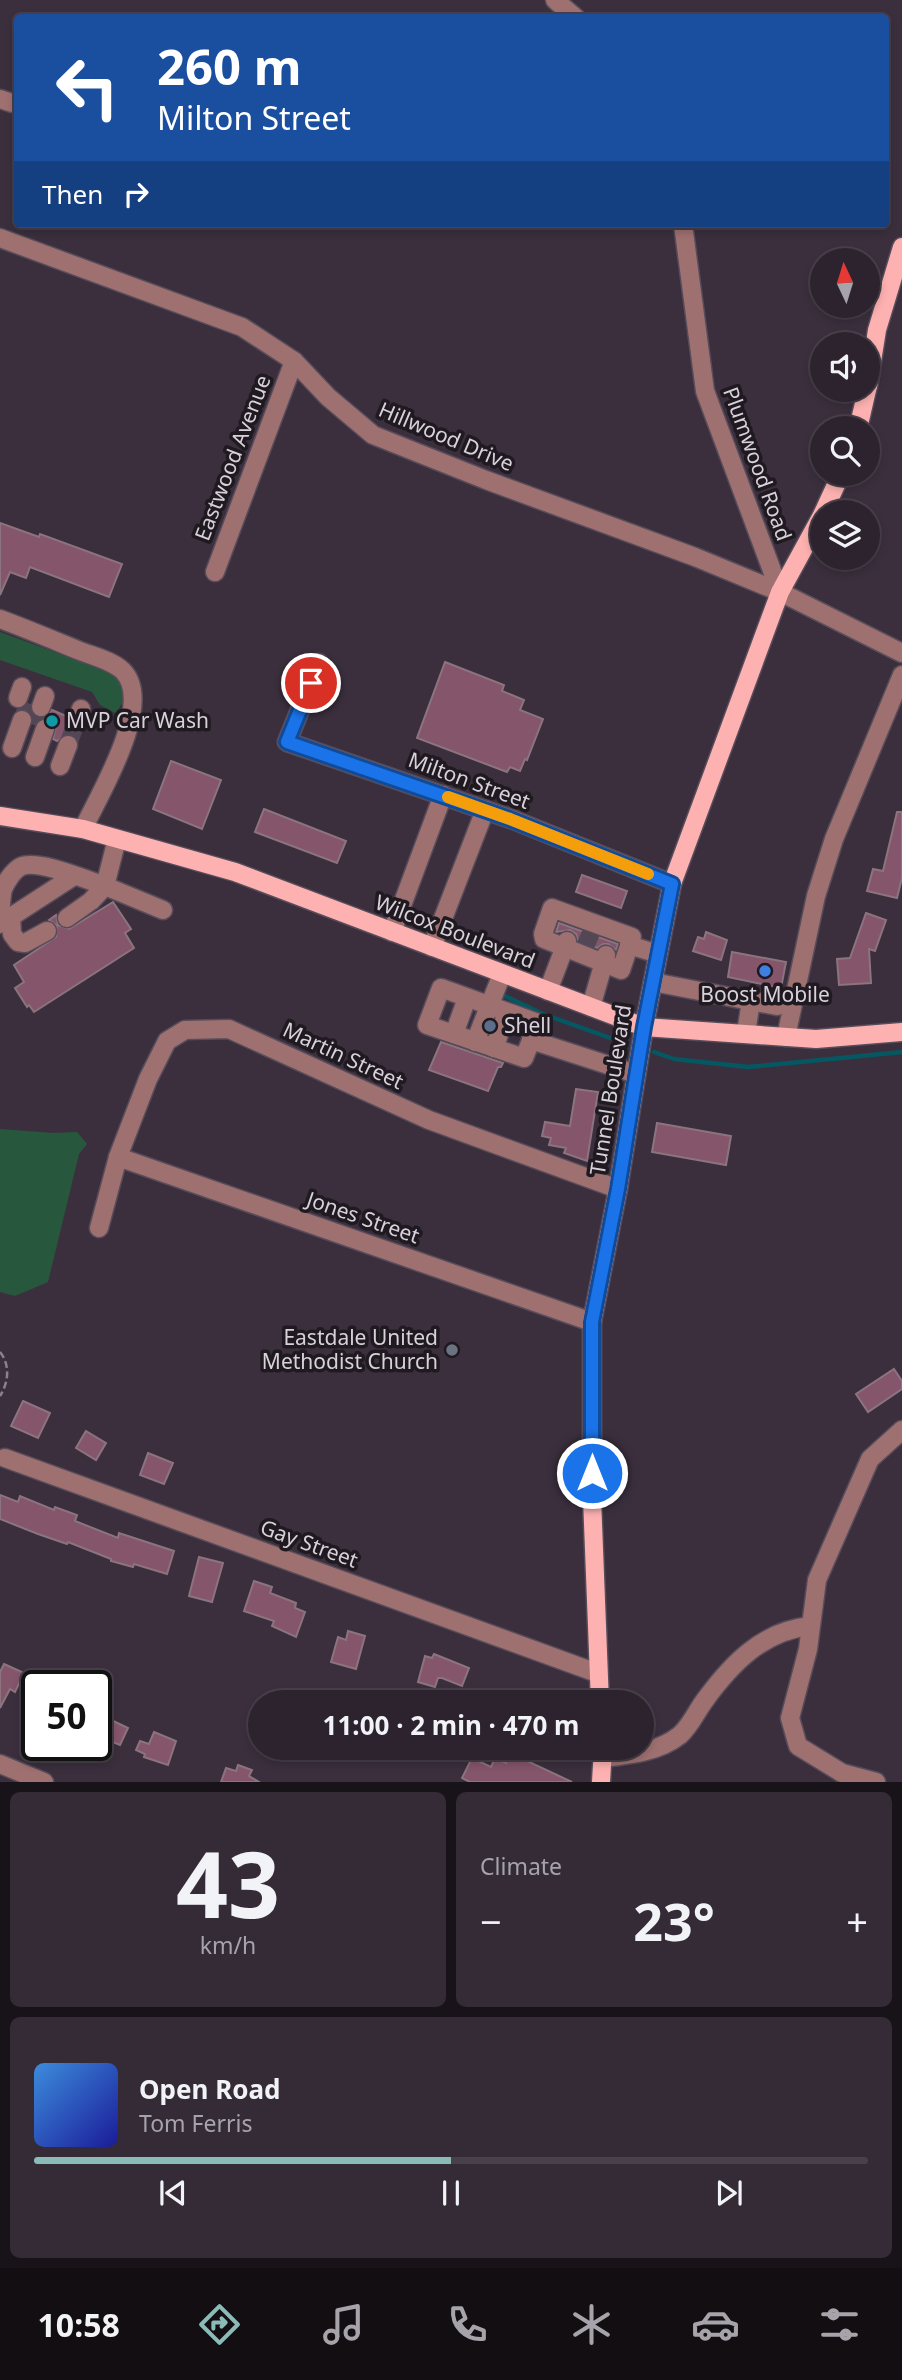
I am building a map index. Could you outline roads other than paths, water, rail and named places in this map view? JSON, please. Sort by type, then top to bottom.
[{"type":"main road","points":[[877,332],[902,247]]},
{"type":"main road","name":"Tunnel Boulevard","points":[[599,1690],[592,1498],[592,1322],[618,1189],[644,1027],[672,884],[780,592],[810,538]]},
{"type":"main road","name":"Wilcox Boulevard","points":[[0,816],[83,829],[235,872],[644,1027],[816,1039],[902,1031]]},
{"type":"main road","points":[[601,1782],[603,1760]]},
{"type":"street","points":[[555,0],[571,14]]},
{"type":"street","name":"Plumwood Road","points":[[685,228],[705,391],[780,592]]},
{"type":"street","name":"Hillwood Drive","points":[[0,238],[242,327],[294,361],[328,397],[373,435],[780,592],[902,653]]},
{"type":"street","name":"Eastwood Avenue","points":[[215,572],[294,361]]},
{"type":"street","points":[[0,619],[105,661],[123,671],[134,689],[129,732],[83,829]]},
{"type":"street","name":"Milton Street","points":[[319,663],[287,742],[485,810],[672,884]]},
{"type":"street","points":[[786,1037],[816,896],[831,850],[902,675]]},
{"type":"street","points":[[18,751],[28,722],[18,751]]},
{"type":"street","points":[[60,766],[68,745]]},
{"type":"street","points":[[392,932],[443,795]]},
{"type":"street","points":[[432,947],[485,810]]},
{"type":"street","points":[[67,918],[91,901],[105,886],[117,839]]},
{"type":"street","points":[[47,931],[25,943],[18,942],[4,919],[4,889],[10,876],[21,866],[33,865],[74,876],[163,910]]},
{"type":"street","points":[[4,919],[74,876]]},
{"type":"street","points":[[552,908],[575,920],[632,937],[621,970],[575,948],[544,939],[543,934],[552,908]]},
{"type":"street","points":[[629,945],[658,954]]},
{"type":"street","points":[[548,991],[575,948]]},
{"type":"street","points":[[591,1007],[604,960]]},
{"type":"street","points":[[475,1042],[502,974]]},
{"type":"street","points":[[653,982],[778,1006]]},
{"type":"street","points":[[441,988],[467,998],[538,1023],[524,1058],[427,1025],[441,988]]},
{"type":"street","points":[[454,1034],[467,998]]},
{"type":"street","points":[[746,1033],[751,1001]]},
{"type":"street","points":[[495,1048],[507,1013]]},
{"type":"street","name":"Martin Street","points":[[99,1228],[118,1157],[148,1079],[167,1041],[185,1030],[229,1029],[429,1120],[618,1189]]},
{"type":"street","points":[[531,1040],[636,1074]]},
{"type":"street","name":"Jones Street","points":[[118,1157],[592,1322]]},
{"type":"street","points":[[876,1782],[842,1773],[798,1745],[790,1718],[808,1649],[817,1580],[870,1458],[902,1430]]},
{"type":"street","name":"Gay Street","points":[[5,1458],[597,1673]]},
{"type":"street","points":[[654,1746],[678,1736],[694,1720],[713,1689],[745,1653],[783,1631],[810,1626]]},
{"type":"street","points":[[0,1764],[44,1782]]},
{"type":"waterway","points":[[505,996],[543,1014],[627,1044]]},
{"type":"waterway","points":[[654,1052],[674,1059],[748,1067],[902,1052]]},
{"type":"tunnel","points":[[22,720],[29,702]]},
{"type":"tunnel","points":[[34,725],[41,707]]},
{"type":"tunnel","points":[[68,745],[77,720]]},
{"type":"tunnel","points":[[585,947],[592,930]]},
{"type":"place","name":"MVP Car Wash","points":[[52,721]]},
{"type":"place","name":"Boost Mobile","points":[[765,971]]},
{"type":"place","name":"Shell","points":[[490,1026]]},
{"type":"place","name":"Eastdale United Methodist Church","points":[[452,1350]]}]
